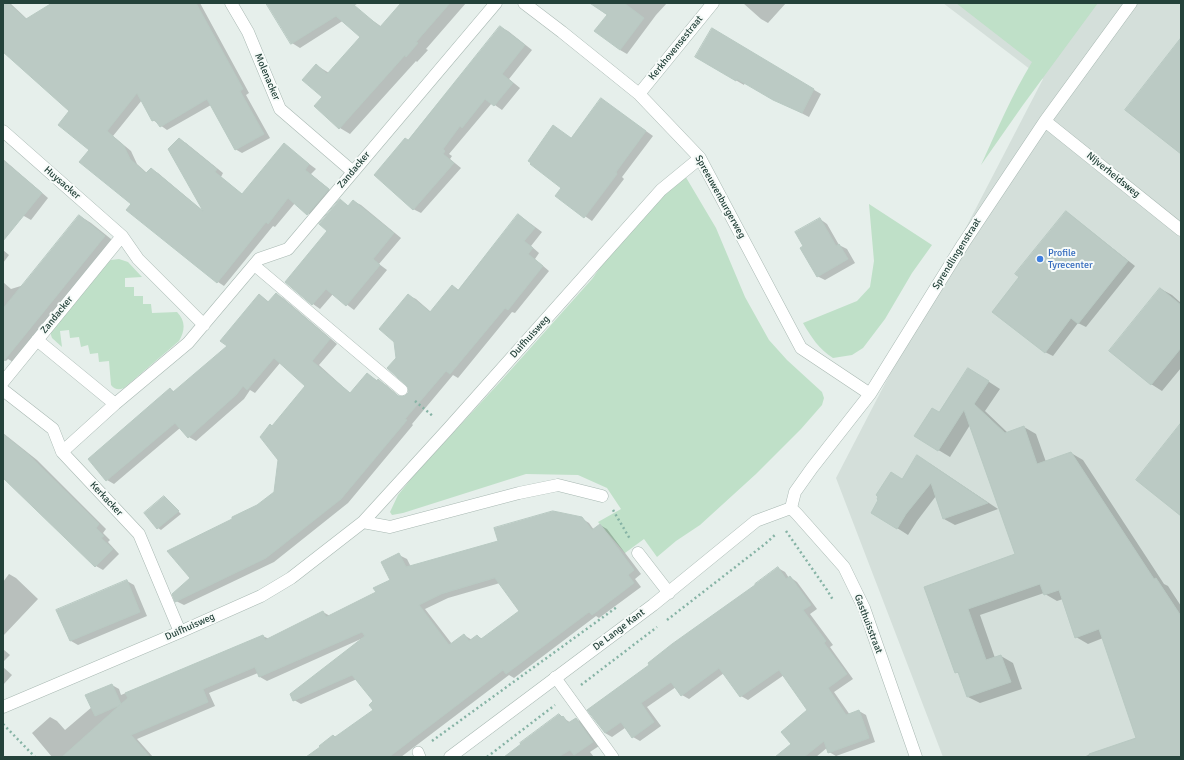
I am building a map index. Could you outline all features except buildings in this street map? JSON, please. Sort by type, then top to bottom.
[{"type":"street","name":"Molenacker","points":[[231,3],[248,32],[280,109],[352,171]]},
{"type":"street","name":"Zandacker","points":[[62,452],[115,404],[188,343],[259,259],[288,249],[352,171],[496,3]]},
{"type":"street","name":"Spreeuwenburgerweg","points":[[524,3],[639,94],[700,158],[801,348],[870,394]]},
{"type":"street","name":"Kerkhovensestraat","points":[[639,94],[713,3]]},
{"type":"street","name":"Sprendlingenstraat","points":[[790,508],[795,492],[870,394],[963,244],[1045,121],[1131,3]]},
{"type":"street","name":"Nijverheidsweg","points":[[1045,121],[1181,230]]},
{"type":"street","name":"Huysacker","points":[[3,131],[122,236]]},
{"type":"street","name":"Duifhuisweg","points":[[3,707],[261,596],[291,578],[363,522],[661,190],[700,158]]},
{"type":"street","name":"Zandacker","points":[[3,382],[122,236]]},
{"type":"street","points":[[122,236],[138,259],[204,325]]},
{"type":"street","name":"Zandacker","points":[[37,340],[115,404]]},
{"type":"street","name":"Kerkacker","points":[[3,390],[53,429],[62,452],[139,534],[180,632]]},
{"type":"street","points":[[363,522],[390,527],[519,493],[558,485],[602,496]]},
{"type":"street","name":"De Lange Kant","points":[[450,757],[669,593],[756,520],[790,508]]},
{"type":"street","name":"Gasthuisstraat","points":[[790,508],[844,567],[864,608],[916,757]]},
{"type":"street","points":[[638,553],[669,593]]},
{"type":"lane","points":[[254,265],[402,390]]},
{"type":"lane","points":[[555,677],[612,757]]},
{"type":"path","points":[[402,390],[448,429]]},
{"type":"path","points":[[602,496],[607,501],[638,553]]},
{"type":"path","points":[[783,527],[833,600]]},
{"type":"path","points":[[419,754],[620,605]]},
{"type":"path","points":[[3,724],[35,757]]},
{"type":"shaded area","points":[[943,3],[1181,3],[1181,757],[943,757],[836,478],[1043,79]]},
{"type":"green space","points":[[956,3],[1098,3],[981,165],[1011,100],[1032,62]]},
{"type":"green space","points":[[684,174],[716,228],[745,297],[769,340],[787,360],[822,392],[824,398],[822,405],[801,429],[756,474],[700,525],[676,541],[657,557],[644,539],[625,553],[598,522],[621,509],[607,488],[578,475],[526,474],[403,513],[392,515],[390,512],[398,495],[415,474],[592,279],[634,220]]},
{"type":"green space","points":[[869,204],[932,245],[912,273],[885,319],[863,348],[852,355],[833,358],[816,342],[803,323],[857,301],[870,287],[874,261]]},
{"type":"green space","points":[[119,259],[128,262],[142,277],[125,278],[125,287],[134,287],[134,296],[143,296],[143,304],[151,304],[152,313],[177,312],[182,319],[184,326],[179,341],[124,388],[116,389],[111,385],[109,361],[99,362],[98,353],[90,354],[88,345],[81,347],[79,337],[70,338],[69,330],[60,331],[62,347],[52,338],[50,332],[103,265],[111,260]]},
{"type":"place","name":"Profile Tyrecenter","points":[[1040,259]]}]
